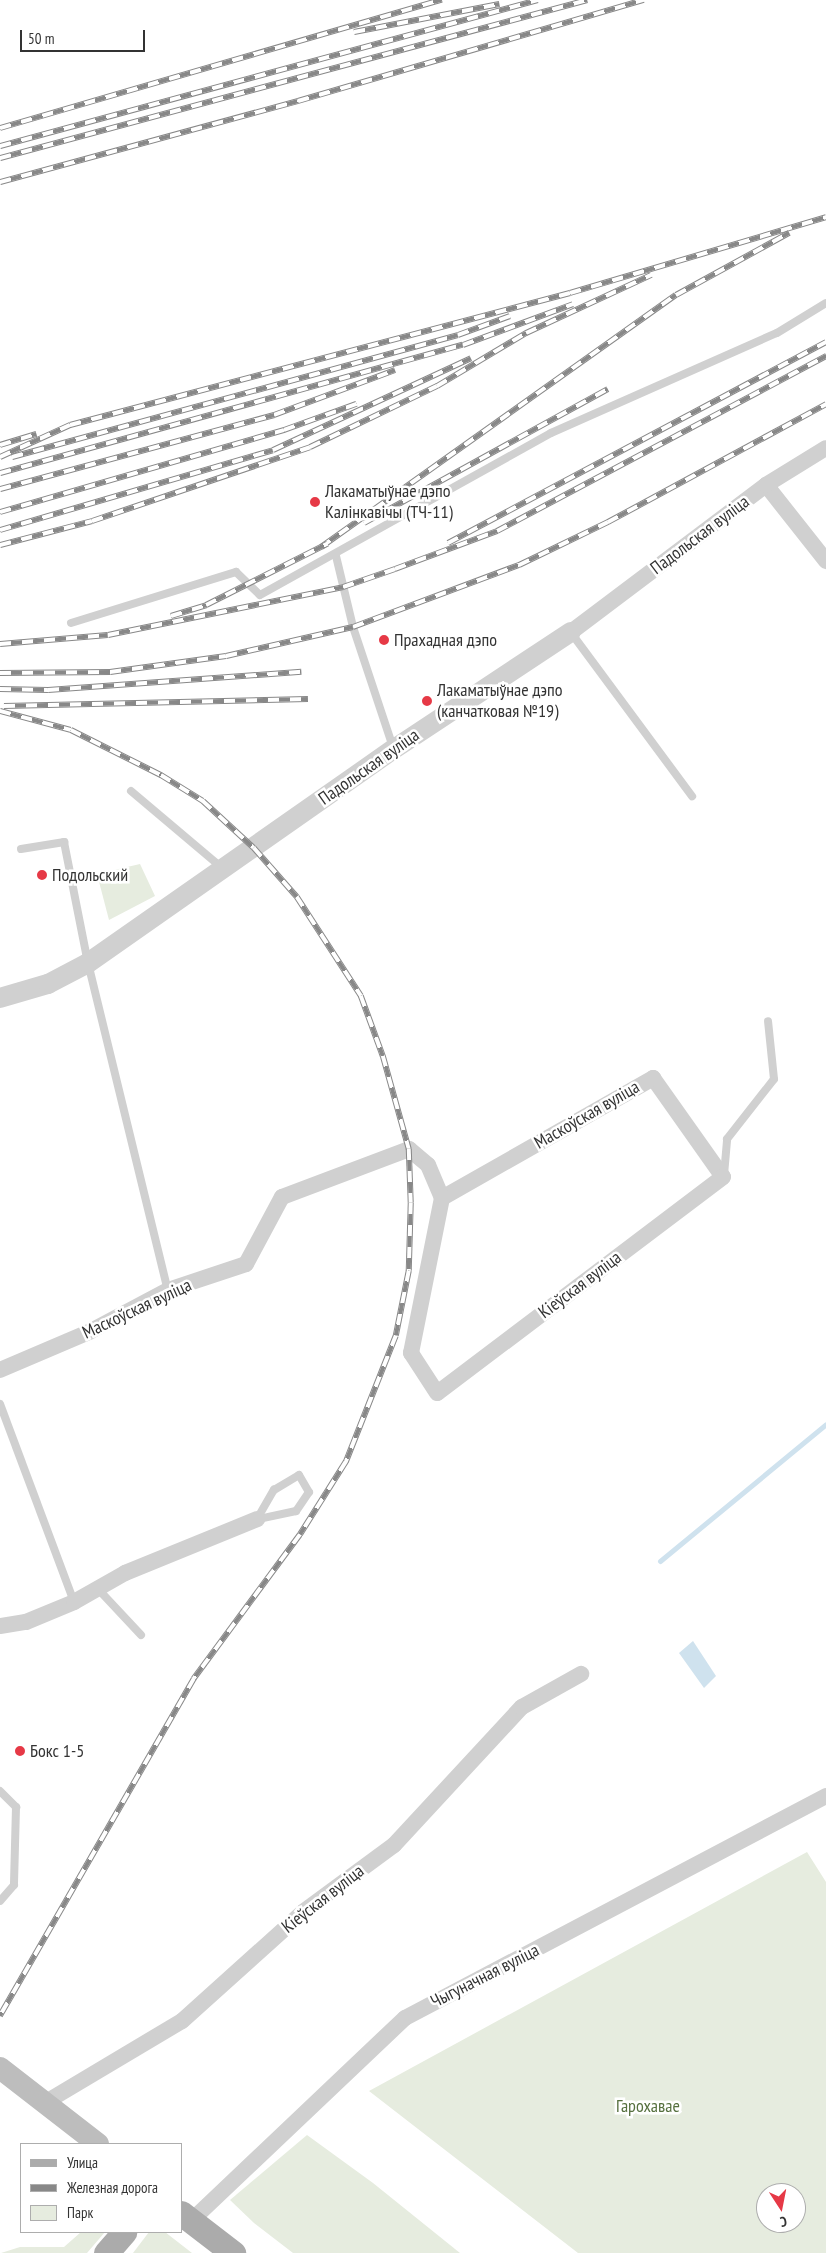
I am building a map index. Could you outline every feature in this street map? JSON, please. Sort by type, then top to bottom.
[{"type":"main road","points":[[0,2068],[97,2143]]},
{"type":"main road","points":[[186,2217],[233,2253]]},
{"type":"main road","points":[[106,2253],[123,2233]]},
{"type":"street","name":"Падольская вуліца","points":[[0,998],[48,984],[88,963],[394,749],[571,632],[766,486],[826,448]]},
{"type":"street","points":[[766,486],[826,561]]},
{"type":"street","name":"Маскоўская вуліца","points":[[0,1370],[89,1332],[168,1290],[246,1264],[282,1197],[410,1149],[428,1165],[442,1198],[654,1078],[724,1177]]},
{"type":"street","name":"Кіеўская вуліца","points":[[442,1198],[411,1353],[437,1393],[724,1177]]},
{"type":"street","points":[[0,1626],[26,1622],[74,1602],[171,1553],[257,1519]]},
{"type":"street","name":"Кіеўская вуліца","points":[[46,2102],[182,2021],[303,1912],[394,1845],[522,1707],[581,1674]]},
{"type":"street","name":"Чыгуначная вуліца","points":[[186,2217],[405,2018],[826,1796]]},
{"type":"lane","points":[[71,623],[236,572],[260,595],[336,556],[550,433],[777,333],[826,303]]},
{"type":"lane","points":[[336,556],[353,627],[394,749]]},
{"type":"lane","points":[[571,632],[692,796]]},
{"type":"lane","points":[[131,791],[223,869]]},
{"type":"lane","points":[[21,850],[64,842],[88,963],[168,1290]]},
{"type":"lane","points":[[724,1177],[728,1139],[774,1079],[768,1021]]},
{"type":"lane","points":[[0,1404],[74,1602]]},
{"type":"lane","points":[[299,1475],[308,1492],[296,1511],[257,1519],[274,1490],[299,1475]]},
{"type":"lane","points":[[98,1589],[140,1635]]},
{"type":"lane","points":[[0,1791],[16,1808],[14,1885],[0,1901]]},
{"type":"green space","points":[[140,864],[155,896],[109,920],[97,874]]},
{"type":"green space","name":"Гарохавае","points":[[807,1852],[826,1882],[826,2253],[578,2253],[369,2091]]},
{"type":"green space","points":[[307,2135],[373,2183],[460,2253],[293,2253],[254,2223],[230,2200]]},
{"type":"green space","points":[[80,2233],[104,2233],[87,2253],[1,2253],[20,2247],[64,2247]]},
{"type":"green space","points":[[148,2233],[166,2233],[192,2253],[133,2253]]},
{"type":"water","points":[[693,1641],[716,1676],[704,1688],[679,1653]]},
{"type":"waterway","points":[[660,1561],[826,1424]]},
{"type":"railway","points":[[0,128],[442,0]]},
{"type":"railway","points":[[0,146],[538,0]]},
{"type":"railway","points":[[0,158],[587,0]]},
{"type":"railway","points":[[0,182],[298,101],[644,0]]},
{"type":"railway","points":[[354,32],[499,4]]},
{"type":"railway","points":[[0,457],[70,425],[570,293],[826,217]]},
{"type":"railway","points":[[321,547],[676,295],[789,233]]},
{"type":"railway","points":[[0,545],[92,521],[310,447],[437,386],[526,333],[651,275]]},
{"type":"railway","points":[[0,473],[463,345],[573,304]]},
{"type":"railway","points":[[12,457],[458,335],[510,316]]},
{"type":"railway","points":[[448,543],[826,342]]},
{"type":"railway","points":[[0,644],[108,635],[343,587],[395,569],[497,531],[826,356]]},
{"type":"railway","points":[[0,530],[273,450],[471,358]]},
{"type":"railway","points":[[0,489],[274,415],[395,370]]},
{"type":"railway","points":[[364,523],[608,389]]},
{"type":"railway","points":[[0,512],[284,430],[356,404]]},
{"type":"railway","points":[[0,673],[110,672],[226,656],[353,627],[519,565],[608,522],[826,404]]},
{"type":"railway","points":[[0,445],[36,434]]},
{"type":"railway","points":[[171,616],[206,605],[327,544]]},
{"type":"railway","points":[[0,689],[48,690],[301,672]]},
{"type":"railway","points":[[4,706],[308,699]]},
{"type":"railway","points":[[0,711],[71,730],[161,775],[203,801],[254,848],[297,897],[361,996],[383,1056],[409,1149],[411,1203],[409,1271],[396,1336],[346,1462],[300,1535],[194,1679],[0,2016]]},
{"type":"place","name":"Лакаматыўнае дэпо Калінкавічы (ТЧ-11)","points":[[315,502]]},
{"type":"place","name":"Прахадная дэпо","points":[[384,640]]},
{"type":"place","name":"Лакаматыўнае дэпо (канчатковая №19)","points":[[427,701]]},
{"type":"place","name":"Подольский","points":[[42,875]]},
{"type":"place","name":"Бокс 1-5","points":[[20,1751]]}]
